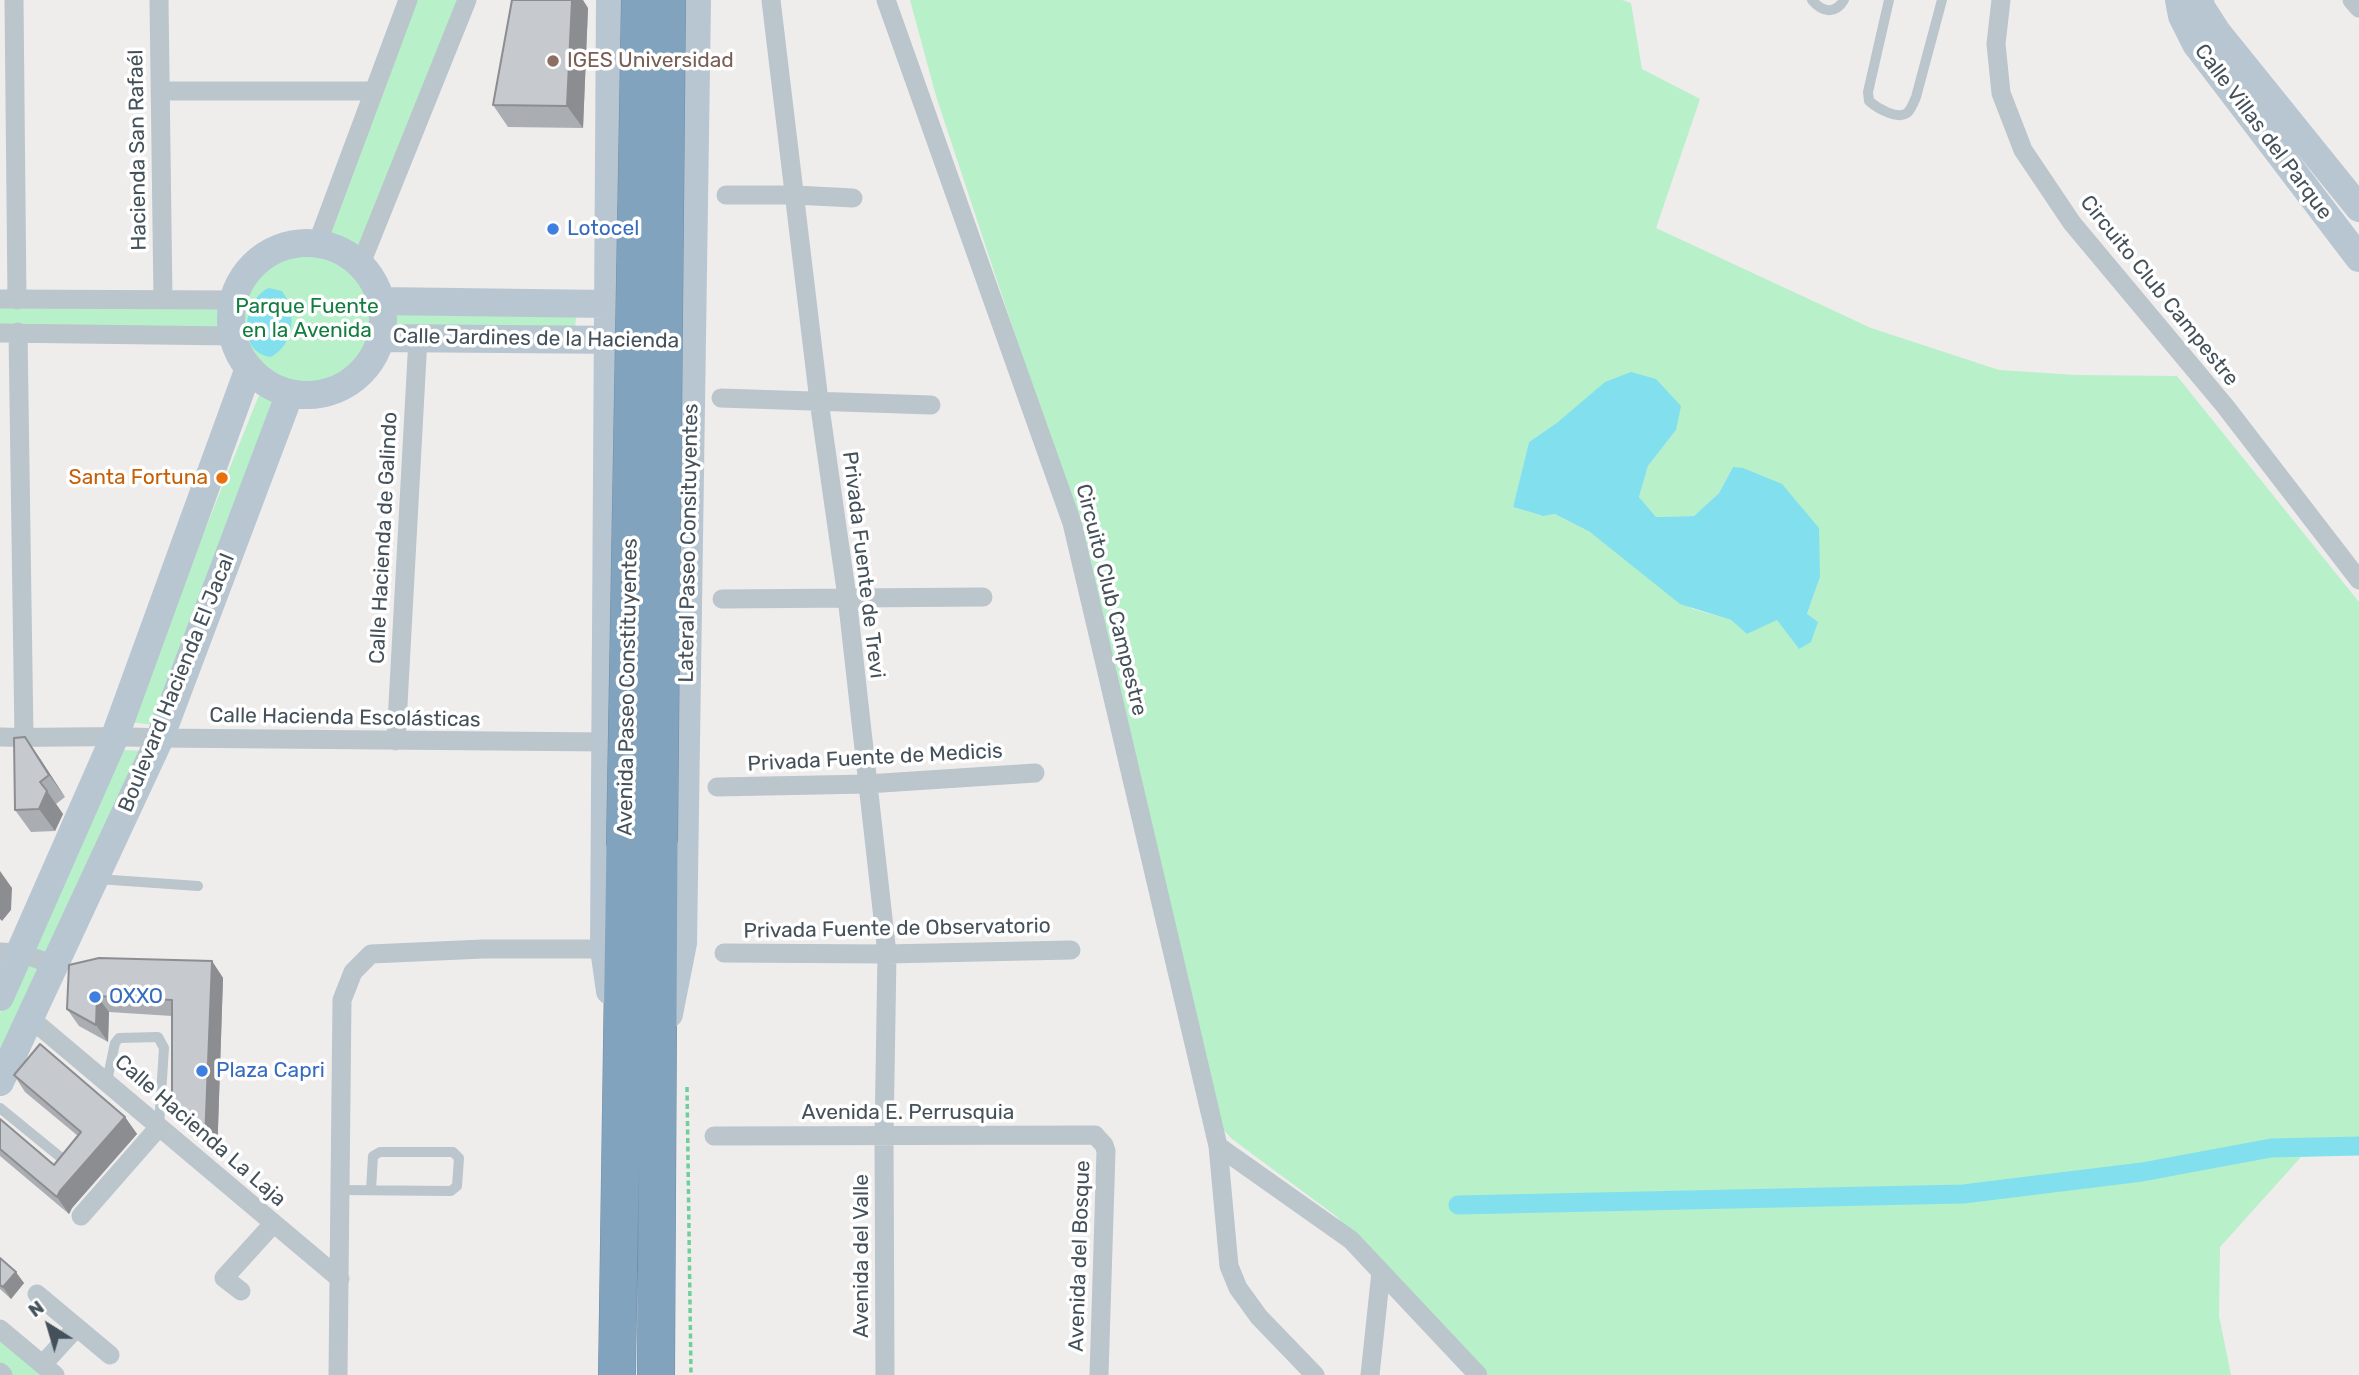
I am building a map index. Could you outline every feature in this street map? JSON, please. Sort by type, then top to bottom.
[{"type":"highway","name":"Avenida Paseo Constituyentes","points":[[639,0],[642,843],[655,1081],[656,1375]]},
{"type":"highway","name":"Avenida Paseo Constituyentes","points":[[642,843],[667,0]]},
{"type":"highway","name":"Avenida Paseo Constituyentes","points":[[617,1375],[655,1081]]},
{"type":"main road","points":[[610,0],[604,950],[655,1081]]},
{"type":"main road","name":"Lateral Paseo Consituyentes","points":[[655,1081],[683,943],[697,0]]},
{"type":"main road","name":"Calle Villas del Parque","points":[[2179,0],[2182,16],[2196,44],[2359,258]]},
{"type":"main road","name":"Calle Villas del Parque","points":[[2200,0],[2201,7],[2217,32],[2359,208]]},
{"type":"main road","points":[[317,244],[340,252],[360,266],[372,282],[380,301],[382,317],[380,338],[365,367],[344,385],[318,394],[290,393],[268,384],[249,368],[241,357],[233,336],[231,318],[234,300],[247,273],[267,255],[291,246],[317,244]]},
{"type":"main road","name":"Calle Jardines de la Hacienda","points":[[380,301],[608,304]]},
{"type":"main road","name":"Calle Jardines de la Hacienda","points":[[380,338],[692,341]]},
{"type":"main road","name":"Boulevard Hacienda El Jacal","points":[[0,997],[10,952],[115,736],[249,368]]},
{"type":"main road","name":"Boulevard Hacienda El Jacal","points":[[0,1082],[160,738],[290,393]]},
{"type":"street","points":[[13,0],[9,300],[234,300]]},
{"type":"street","name":"Hacienda San Rafaél","points":[[159,0],[163,299]]},
{"type":"street","points":[[317,244],[408,0]]},
{"type":"street","points":[[360,266],[467,0]]},
{"type":"street","name":"Privada Fuente de Trevi","points":[[771,0],[819,401],[847,597],[887,954],[884,1137]]},
{"type":"street","name":"Circuito Club Campestre","points":[[886,0],[1072,523],[1218,1146],[1229,1266],[1238,1288],[1259,1317],[1315,1375]]},
{"type":"street","name":"Circuito Club Campestre","points":[[2001,0],[1996,44],[2001,93],[2023,150],[2072,223],[2225,406],[2359,580]]},
{"type":"street","points":[[2352,0],[2359,8]]},
{"type":"street","points":[[160,91],[374,91]]},
{"type":"street","points":[[726,195],[853,198]]},
{"type":"street","points":[[24,738],[9,333],[233,336]]},
{"type":"street","name":"Calle Hacienda de Galindo","points":[[396,741],[418,338]]},
{"type":"street","points":[[721,398],[931,405]]},
{"type":"street","points":[[722,599],[983,597]]},
{"type":"street","name":"Calle Hacienda Escolásticas","points":[[0,737],[606,742]]},
{"type":"street","name":"Privada Fuente de Medicis","points":[[717,787],[867,784],[1035,773]]},
{"type":"street","points":[[338,1375],[342,1000],[353,971],[371,954],[483,949],[604,950]]},
{"type":"street","name":"Privada Fuente de Observatorio","points":[[724,953],[887,954],[1070,950]]},
{"type":"street","points":[[10,952],[55,965]]},
{"type":"street","name":"Calle Hacienda La Laja","points":[[30,1018],[340,1279]]},
{"type":"street","points":[[81,1216],[159,1127]]},
{"type":"street","name":"Avenida E. Perrusquia","points":[[714,1136],[1090,1134],[1100,1139]]},
{"type":"street","name":"Avenida del Valle","points":[[884,1137],[886,1375]]},
{"type":"street","name":"Avenida del Bosque","points":[[1099,1375],[1106,1151],[1100,1139]]},
{"type":"street","points":[[1218,1146],[1351,1240],[1478,1375]]},
{"type":"street","points":[[241,1291],[224,1278],[273,1224]]},
{"type":"street","points":[[1370,1375],[1381,1272]]},
{"type":"street","points":[[37,1294],[110,1355]]},
{"type":"street","points":[[0,1329],[49,1370],[76,1328]]},
{"type":"lane","points":[[1812,0],[1821,9],[1832,11],[1844,0]]},
{"type":"lane","points":[[1889,0],[1868,92],[1870,101],[1879,110],[1903,115],[1909,111],[1916,97],[1942,0]]},
{"type":"lane","points":[[95,878],[198,886]]},
{"type":"lane","points":[[107,1081],[115,1043],[119,1038],[158,1037],[164,1048],[159,1127]]},
{"type":"lane","points":[[0,1108],[70,1166]]},
{"type":"lane","points":[[341,1190],[451,1191],[457,1186],[459,1158],[453,1152],[380,1152],[373,1156],[371,1190]]},
{"type":"path","points":[[655,1081],[691,1375]]},
{"type":"green space","points":[[414,0],[459,0],[359,258],[324,237]]},
{"type":"green space","points":[[910,0],[1622,0],[1631,3],[1642,69],[1700,99],[1656,228],[1871,328],[1999,370],[2076,375],[2177,376],[2359,602],[2359,1153],[2301,1157],[2220,1247],[2219,1316],[2231,1375],[1488,1375],[1336,1216],[1232,1139],[1219,1125],[1077,522],[936,96]],"holes":[[[1558,422],[1676,430],[1648,466],[1639,497],[1656,517],[1694,516],[1719,493],[1733,467],[1820,577],[1807,614],[1799,649],[1777,619],[1747,634],[1731,620],[1693,609],[1590,532],[1555,514],[1542,516],[1513,507],[1529,442]]]},
{"type":"green space","name":"Parque Fuente en la Avenida","points":[[307,244],[336,250],[360,266],[376,290],[382,319],[376,348],[360,372],[336,388],[307,394],[278,388],[254,372],[238,348],[232,319],[238,290],[254,266],[278,250]]},
{"type":"green space","points":[[228,303],[229,330],[0,330],[0,306]]},
{"type":"green space","points":[[577,308],[575,328],[395,330],[396,313]]},
{"type":"green space","points":[[263,385],[283,396],[156,725],[128,722]]},
{"type":"green space","points":[[120,750],[149,751],[52,957],[28,948]]},
{"type":"green space","points":[[24,961],[47,969],[0,1070],[0,1013]]},
{"type":"green space","points":[[0,1336],[45,1375],[12,1375],[0,1365]]},
{"type":"water","points":[[269,288],[282,291],[287,299],[291,317],[289,336],[285,344],[271,357],[259,353],[252,345],[247,324],[254,302]]},
{"type":"water","points":[[1631,372],[1656,379],[1681,406],[1676,430],[1648,466],[1639,497],[1656,517],[1694,516],[1719,493],[1733,467],[1743,468],[1782,484],[1819,528],[1820,577],[1807,614],[1818,622],[1811,642],[1799,649],[1777,620],[1747,634],[1731,620],[1680,604],[1590,532],[1555,514],[1543,516],[1513,507],[1529,442],[1558,422],[1605,382]]},
{"type":"building","points":[[512,0],[572,0],[567,106],[493,105]]},
{"type":"building","points":[[25,737],[49,775],[40,782],[47,791],[39,809],[15,810],[14,738]]},
{"type":"building","points":[[99,958],[212,961],[205,1141],[172,1109],[172,1000],[97,996],[96,1025],[67,1009],[69,965]]},
{"type":"building","points":[[40,1044],[125,1117],[57,1197],[0,1149],[0,1119],[54,1165],[81,1132],[14,1075]]},
{"type":"building","points":[[0,1258],[16,1272],[3,1287],[0,1285]]},
{"type":"waterway","points":[[1458,1205],[1963,1194],[2142,1172],[2271,1148],[2359,1146]]},
{"type":"place","name":"IGES Universidad","points":[[553,61]]},
{"type":"place","name":"Lotocel","points":[[553,229]]},
{"type":"place","name":"Santa Fortuna","points":[[222,478]]},
{"type":"place","name":"OXXO","points":[[95,997]]},
{"type":"place","name":"Plaza Capri","points":[[202,1071]]}]
